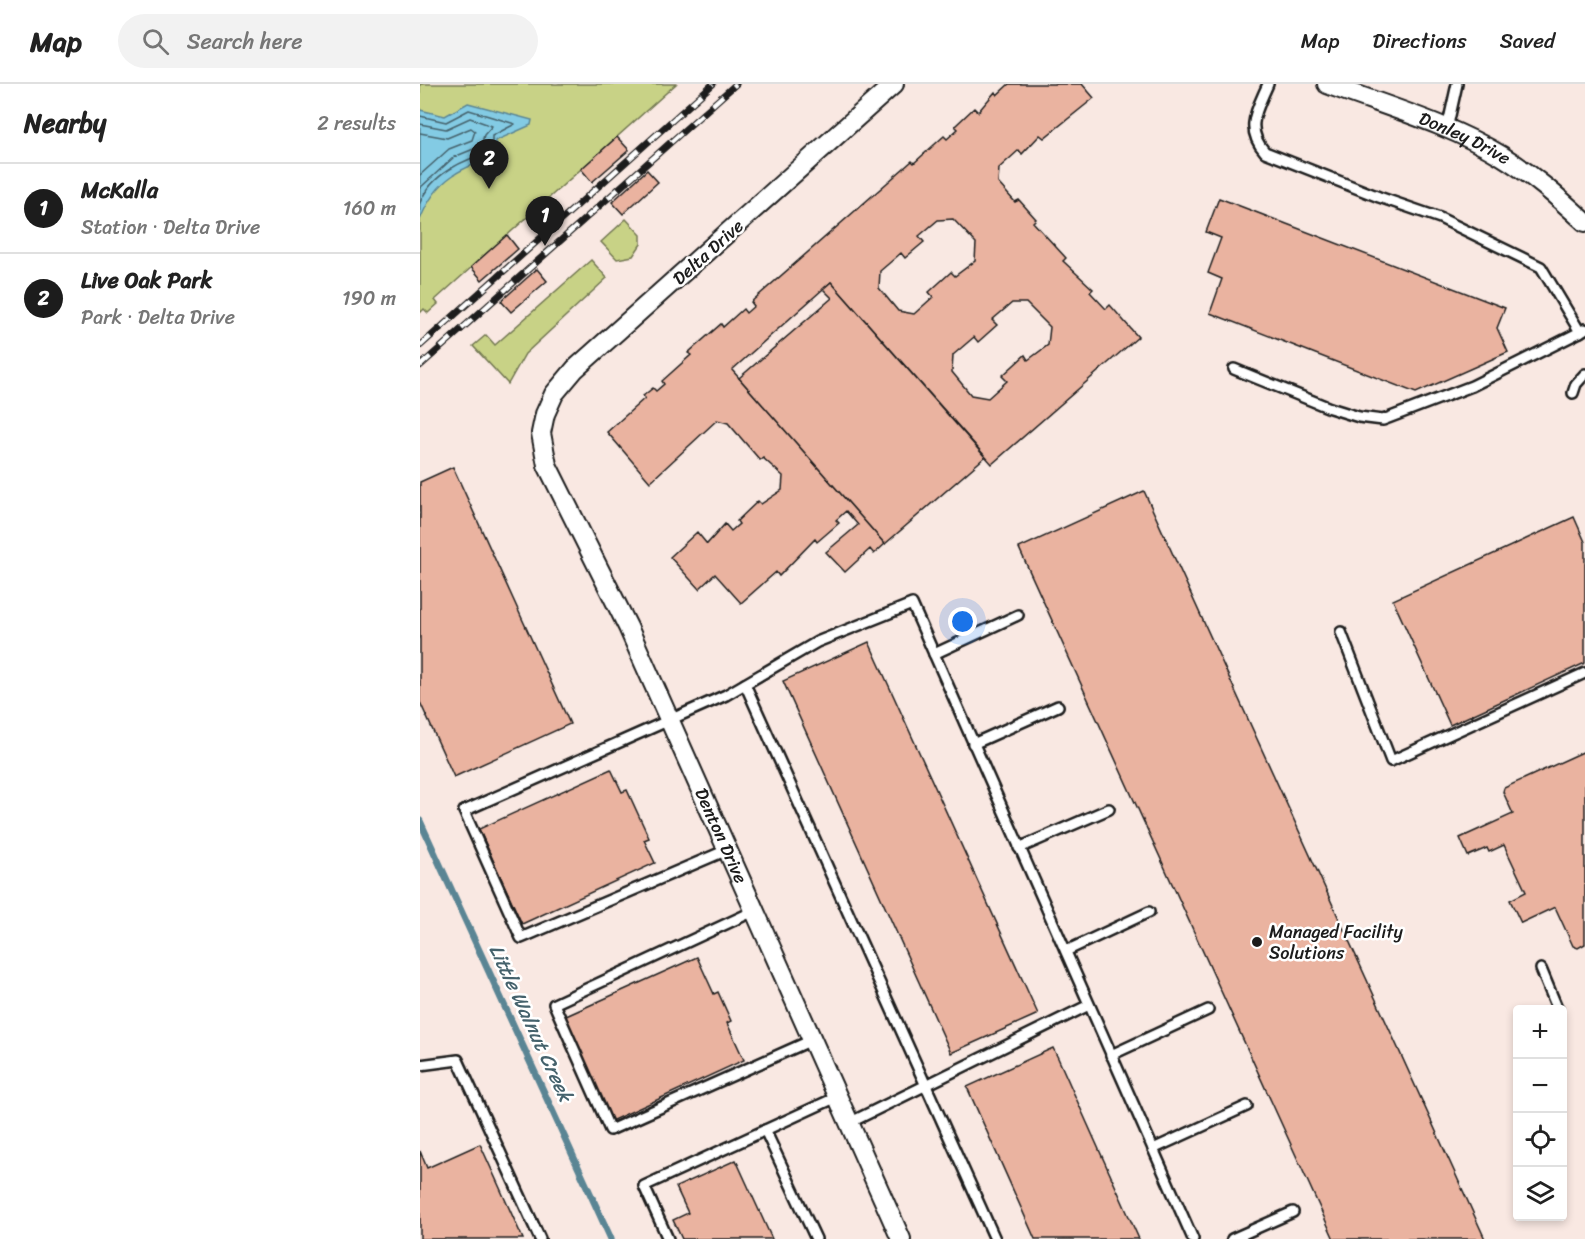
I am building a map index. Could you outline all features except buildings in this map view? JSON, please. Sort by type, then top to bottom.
[{"type":"street","name":"Delta Drive","points":[[541,433],[545,414],[554,394],[575,369],[894,84]]},
{"type":"street","name":"Donley Drive","points":[[1327,84],[1447,129],[1501,155],[1533,177],[1585,222]]},
{"type":"street","name":"Denton Drive","points":[[541,433],[547,465],[628,627],[901,1239]]},
{"type":"lane","points":[[1234,369],[1330,408],[1359,417],[1383,420],[1472,386],[1583,331],[1541,267],[1440,218],[1378,197],[1265,152],[1255,141],[1253,127],[1268,84]]},
{"type":"lane","points":[[1447,129],[1457,84]]},
{"type":"lane","points":[[1573,393],[1576,384],[1585,374]]},
{"type":"lane","points":[[728,850],[521,938],[464,811],[669,718],[726,695],[817,642],[912,604],[1193,1239]]},
{"type":"lane","points":[[934,654],[1018,615]]},
{"type":"lane","points":[[1341,632],[1391,761],[1585,673]]},
{"type":"lane","points":[[745,684],[924,1086],[995,1239]]},
{"type":"lane","points":[[973,744],[1058,706]]},
{"type":"lane","points":[[1020,848],[1109,809]]},
{"type":"lane","points":[[754,910],[554,1004],[610,1130],[812,1040]]},
{"type":"lane","points":[[1066,951],[1149,912]]},
{"type":"lane","points":[[1540,969],[1556,1005]]},
{"type":"lane","points":[[849,1123],[1089,1005]]},
{"type":"lane","points":[[1112,1055],[1208,1010]]},
{"type":"lane","points":[[420,1065],[458,1060],[540,1239]]},
{"type":"lane","points":[[668,1239],[644,1186],[837,1097]]},
{"type":"lane","points":[[1153,1149],[1247,1106]]},
{"type":"lane","points":[[765,1130],[816,1239]]},
{"type":"lane","points":[[1232,1239],[1293,1212]]},
{"type":"green space","points":[[420,84],[676,84],[435,300],[438,304],[428,313],[424,309],[420,313]]},
{"type":"green space","points":[[626,219],[641,235],[641,244],[633,256],[617,259],[601,242]]},
{"type":"green space","points":[[591,260],[607,278],[525,354],[508,384],[473,346],[486,335],[495,345]]},
{"type":"water","points":[[468,103],[532,120],[531,125],[495,141],[505,155],[476,163],[443,184],[434,194],[420,220],[420,110],[445,116]]},
{"type":"waterway","name":"Little Walnut Creek","points":[[420,821],[611,1239]]},
{"type":"railway","points":[[420,346],[713,84]]},
{"type":"railway","points":[[420,366],[736,84]]},
{"type":"place","name":"Live Oak Park","points":[[489,189]]},
{"type":"place","name":"McKalla","points":[[545,246]]},
{"type":"place","name":"Managed Facility Solutions","points":[[1257,942]]}]
